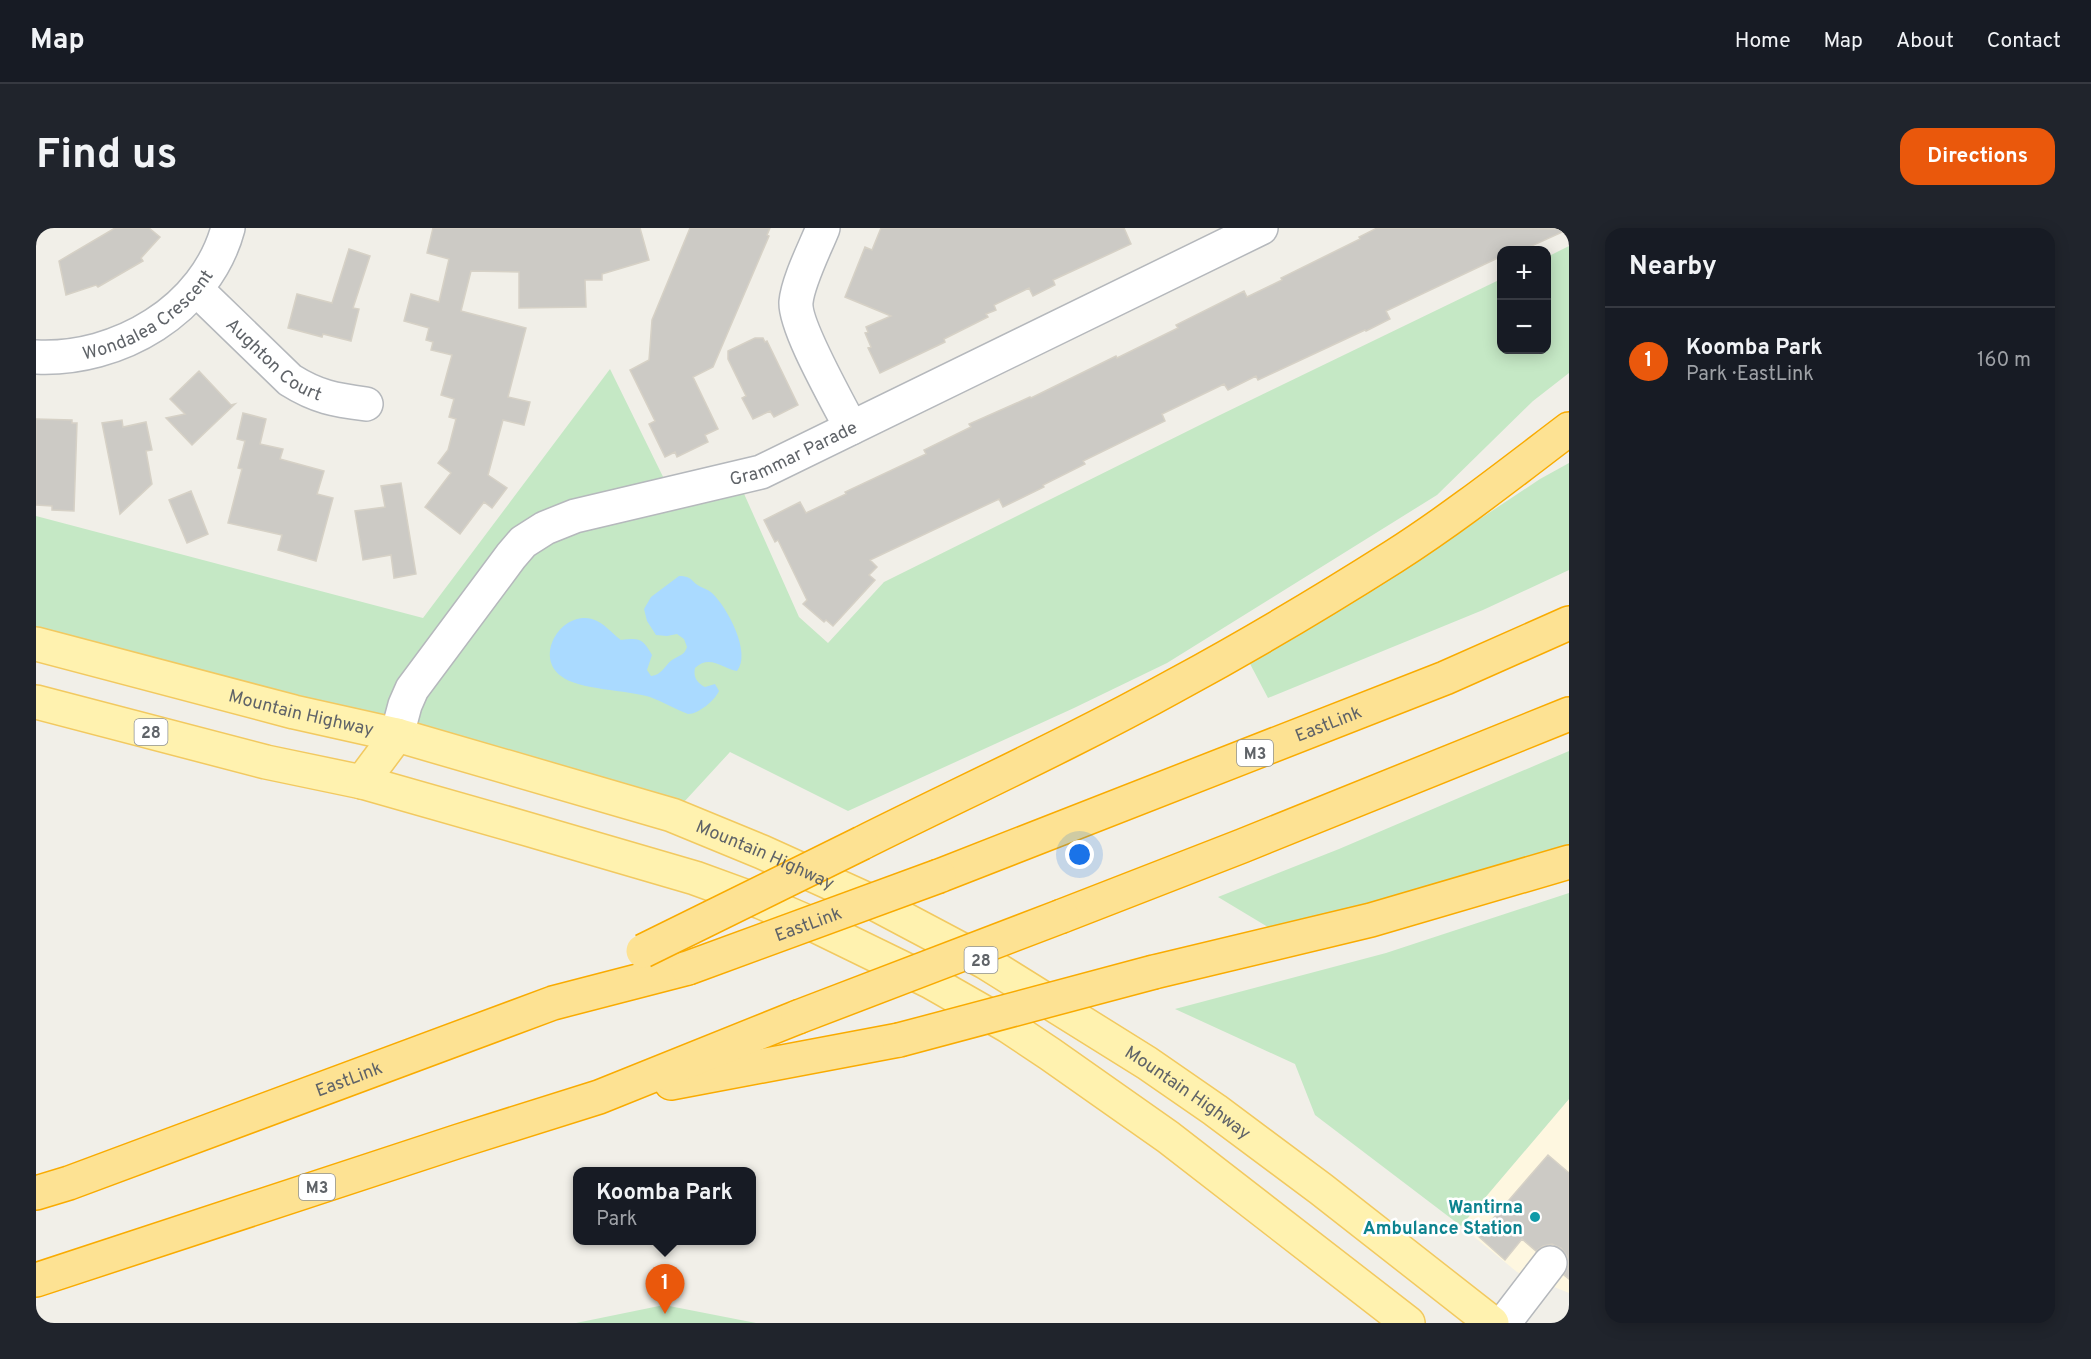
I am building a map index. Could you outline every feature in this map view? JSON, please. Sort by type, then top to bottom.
[{"type":"highway","points":[[553,1003],[643,951],[1174,687],[1394,556],[1459,512],[1569,429]]},
{"type":"highway","name":"EastLink","points":[[36,1193],[80,1179],[553,1003],[688,968],[939,876],[1445,678],[1569,623]]},
{"type":"highway","name":"M3","points":[[36,1280],[447,1144],[599,1097],[798,1017],[1242,846],[1569,714]]},
{"type":"highway","points":[[599,1097],[899,1040],[1154,972],[1371,920],[1569,862]]},
{"type":"main road","name":"Mountain Highway","points":[[36,644],[294,712],[397,735],[672,815],[762,852],[868,900],[985,962],[1128,1051],[1215,1110],[1321,1189],[1492,1323]]},
{"type":"main road","name":"28","points":[[36,702],[266,762],[362,782],[695,878],[760,902],[900,965],[1008,1026],[1105,1091],[1408,1323]]},
{"type":"main road","points":[[362,782],[397,735]]},
{"type":"street","name":"Wondalea Crescent","points":[[36,357],[68,357],[93,352],[143,332],[162,320],[196,289],[215,262],[228,228]]},
{"type":"street","points":[[823,228],[799,289],[796,309],[802,328],[851,428]]},
{"type":"street","name":"Grammar Parade","points":[[397,735],[412,689],[523,542],[546,528],[575,516],[761,472],[1261,228]]},
{"type":"street","name":"Aughton Court","points":[[196,289],[290,380],[303,389],[325,398],[366,404]]},
{"type":"street","points":[[1504,1323],[1550,1263]]},
{"type":"shaded area","points":[[1569,1099],[1569,1293],[1517,1272],[1461,1226]]},
{"type":"green space","points":[[1569,246],[1569,373],[1533,401],[1437,495],[1167,663],[848,811],[730,752],[672,815],[36,644],[36,516],[423,618],[610,369],[671,493],[737,478],[799,617],[828,643],[884,582],[1497,281],[1497,354],[1551,354],[1551,255]]},
{"type":"green space","points":[[1569,463],[1569,570],[1483,610],[1268,698],[1248,660],[1412,564],[1540,479]]},
{"type":"green space","points":[[1569,751],[1569,847],[1276,932],[1218,897],[1339,849]]},
{"type":"green space","points":[[1569,893],[1569,1099],[1461,1226],[1315,1115],[1295,1064],[1175,1009],[1386,953]]},
{"type":"green space","points":[[664,1305],[756,1323],[576,1323]]},
{"type":"water","points":[[679,576],[689,578],[712,593],[730,619],[740,642],[741,663],[737,671],[711,662],[695,668],[695,677],[700,684],[705,687],[715,684],[719,691],[706,706],[697,712],[688,714],[650,697],[569,681],[553,667],[550,658],[555,637],[561,628],[581,618],[597,621],[621,640],[637,639],[643,642],[652,655],[647,670],[651,676],[660,672],[672,660],[683,654],[687,647],[684,639],[677,634],[656,635],[647,621],[644,609],[651,597]]},
{"type":"building","points":[[115,228],[149,228],[160,237],[141,258],[143,261],[98,287],[96,285],[66,295],[59,261]]},
{"type":"building","points":[[433,228],[640,228],[649,260],[602,274],[602,280],[585,280],[586,307],[519,308],[519,272],[471,271],[461,311],[526,328],[508,397],[530,402],[524,425],[503,420],[488,475],[507,488],[492,508],[484,502],[460,534],[425,507],[451,473],[438,463],[448,450],[456,419],[449,417],[454,399],[441,395],[452,355],[431,350],[433,342],[426,340],[429,328],[404,321],[411,294],[439,302],[449,259],[427,253]]},
{"type":"building","points":[[690,228],[770,228],[767,235],[769,236],[713,367],[693,377],[718,429],[705,435],[708,442],[677,457],[675,452],[665,457],[649,424],[655,421],[630,370],[649,360],[652,320]]},
{"type":"building","points":[[881,228],[1124,228],[1131,244],[1053,280],[1055,285],[1033,296],[1029,288],[994,305],[996,310],[986,314],[988,317],[944,339],[945,342],[880,373],[868,348],[871,347],[865,333],[868,332],[866,327],[891,316],[845,297],[865,247],[872,250]]},
{"type":"building","points":[[1377,228],[1569,229],[1532,246],[1497,246],[1497,258],[1386,311],[1390,319],[1258,380],[1256,376],[1228,390],[1224,384],[1162,414],[1165,421],[1083,461],[1085,464],[1043,485],[1044,487],[1003,507],[999,499],[870,560],[877,567],[869,575],[875,580],[833,626],[826,620],[824,622],[803,604],[807,600],[778,540],[775,542],[764,520],[800,502],[806,513],[846,494],[845,492],[926,454],[924,450],[971,427],[969,424],[1031,398],[1116,356],[1117,358],[1178,328],[1176,325],[1244,291],[1247,297],[1360,239],[1359,237]]},
{"type":"building","points":[[349,249],[370,256],[353,308],[359,309],[351,341],[323,334],[322,337],[288,328],[297,294],[332,303]]},
{"type":"building","points":[[755,338],[763,338],[765,342],[767,341],[798,405],[774,417],[770,411],[753,419],[742,398],[746,396],[728,359],[728,351]]},
{"type":"building","points":[[199,371],[231,405],[235,404],[192,445],[166,418],[185,414],[170,399]]},
{"type":"building","points":[[243,413],[266,419],[260,444],[283,449],[280,459],[324,471],[317,494],[333,498],[316,561],[278,550],[282,535],[228,523],[242,469],[238,468],[245,441],[237,439]]},
{"type":"building","points":[[36,419],[72,420],[72,423],[77,423],[74,511],[52,510],[52,506],[36,505]]},
{"type":"building","points":[[122,420],[123,427],[146,422],[152,450],[146,451],[152,484],[120,514],[102,423]]},
{"type":"building","points":[[401,483],[416,574],[394,578],[391,555],[363,560],[355,511],[385,507],[381,486]]},
{"type":"building","points":[[191,491],[208,534],[187,543],[169,500]]},
{"type":"building","name":"Wantirna Ambulance Station","points":[[1548,1155],[1569,1173],[1569,1279],[1564,1275],[1568,1266],[1567,1256],[1561,1248],[1552,1244],[1536,1251],[1522,1239],[1505,1260],[1478,1236]]},
{"type":"place","name":"Wantirna Ambulance Station","points":[[1535,1217]]},
{"type":"place","name":"Koomba Park","points":[[665,1314]]}]
